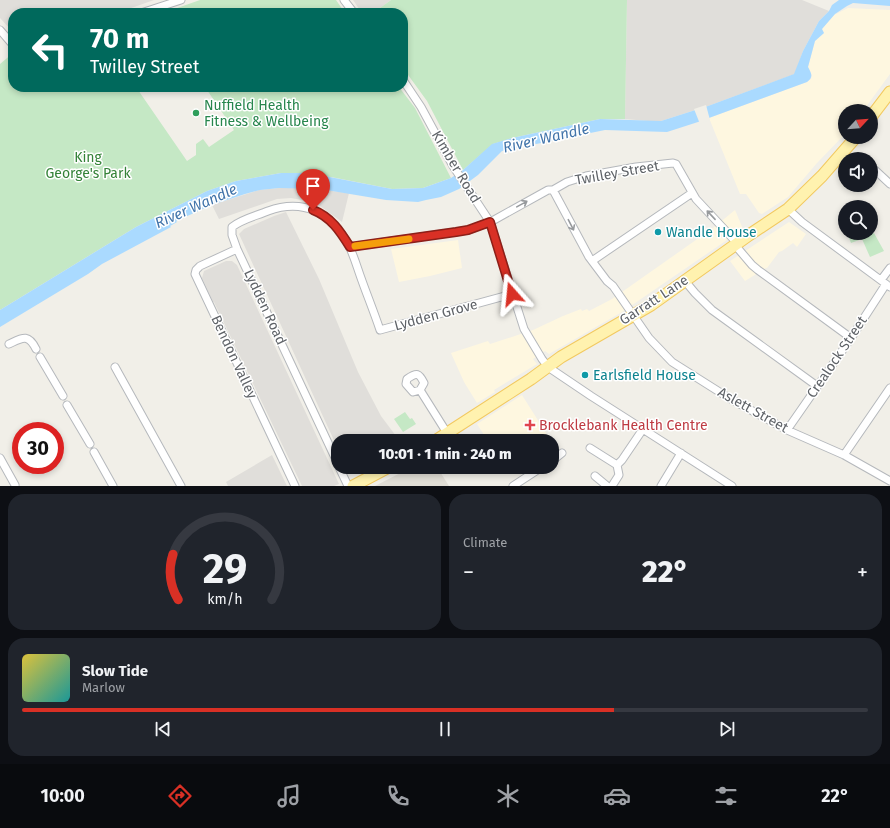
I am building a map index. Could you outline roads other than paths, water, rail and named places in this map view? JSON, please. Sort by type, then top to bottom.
[{"type":"main road","points":[[878,108],[890,92]]},
{"type":"main road","name":"Garratt Lane","points":[[447,433],[548,367],[634,316],[788,209],[822,176],[850,144]]},
{"type":"main road","points":[[353,486],[376,474]]},
{"type":"street","points":[[156,8],[180,0]]},
{"type":"street","points":[[344,0],[350,8]]},
{"type":"street","points":[[0,30],[8,39]]},
{"type":"street","name":"Kimber Road","points":[[408,88],[421,107],[456,171],[490,222],[512,294],[526,333],[548,367]]},
{"type":"street","name":"Twilley Street","points":[[350,247],[468,230],[490,222],[548,190],[553,190],[567,182],[586,176],[636,167],[673,163],[676,164],[692,193],[752,265],[851,338]]},
{"type":"street","points":[[878,173],[890,184]]},
{"type":"street","name":"Aslett Street","points":[[553,190],[583,247],[653,342],[672,362],[729,398],[787,430],[844,455],[890,481]]},
{"type":"street","points":[[592,260],[692,193]]},
{"type":"street","name":"Lydden Road","points":[[313,210],[304,207],[289,206],[278,208],[238,222],[232,227],[232,235],[237,249],[331,449]]},
{"type":"street","points":[[788,209],[802,222],[886,283]]},
{"type":"street","name":"Lydden Grove","points":[[313,210],[330,220],[341,232],[350,247],[380,330],[512,294]]},
{"type":"street","name":"Bendon Valley","points":[[237,249],[200,266],[196,270],[195,274],[295,486]]},
{"type":"street","name":"Crealock Street","points":[[787,430],[851,338],[886,283],[890,268]]},
{"type":"street","points":[[685,281],[712,310],[817,386]]},
{"type":"street","points":[[8,344],[20,338],[28,338],[36,349]]},
{"type":"street","points":[[40,357],[62,396]]},
{"type":"street","points":[[114,367],[181,486]]},
{"type":"street","points":[[548,367],[732,486]]},
{"type":"street","points":[[844,455],[890,388]]},
{"type":"street","points":[[420,390],[447,433]]},
{"type":"street","points":[[68,405],[90,444]]},
{"type":"street","points":[[617,465],[643,429]]},
{"type":"street","points":[[590,448],[617,465],[619,475],[612,486]]},
{"type":"street","points":[[94,452],[113,486]]},
{"type":"street","points":[[661,486],[681,453]]},
{"type":"street","points":[[0,458],[15,485]]},
{"type":"street","name":"Lydden Road","points":[[343,474],[348,486]]},
{"type":"street","points":[[513,486],[531,474]]},
{"type":"street","points":[[594,476],[606,486]]},
{"type":"water","name":"River Wandle","points":[[839,0],[890,0],[890,6],[853,3],[835,14],[822,29],[824,33],[815,41],[808,67],[811,77],[807,82],[667,132],[605,130],[502,151],[478,175],[459,189],[441,197],[418,202],[386,200],[320,189],[279,188],[260,190],[245,194],[212,205],[176,221],[177,222],[170,226],[171,227],[102,264],[0,327],[0,310],[136,227],[207,191],[236,181],[281,173],[309,173],[392,189],[423,188],[451,178],[463,170],[492,144],[512,138],[600,119],[661,121],[708,106],[794,74],[803,51],[819,21],[829,11],[832,5]]},
{"type":"place","name":"Nuffield Health Fitness & Wellbeing","points":[[196,113]]},
{"type":"place","name":"Wandle House","points":[[658,232]]},
{"type":"place","name":"Earlsfield House","points":[[585,375]]},
{"type":"place","name":"Brocklebank Health Centre","points":[[530,425]]},
{"type":"park label","name":"King George's Park","points":[[88,166]]}]
